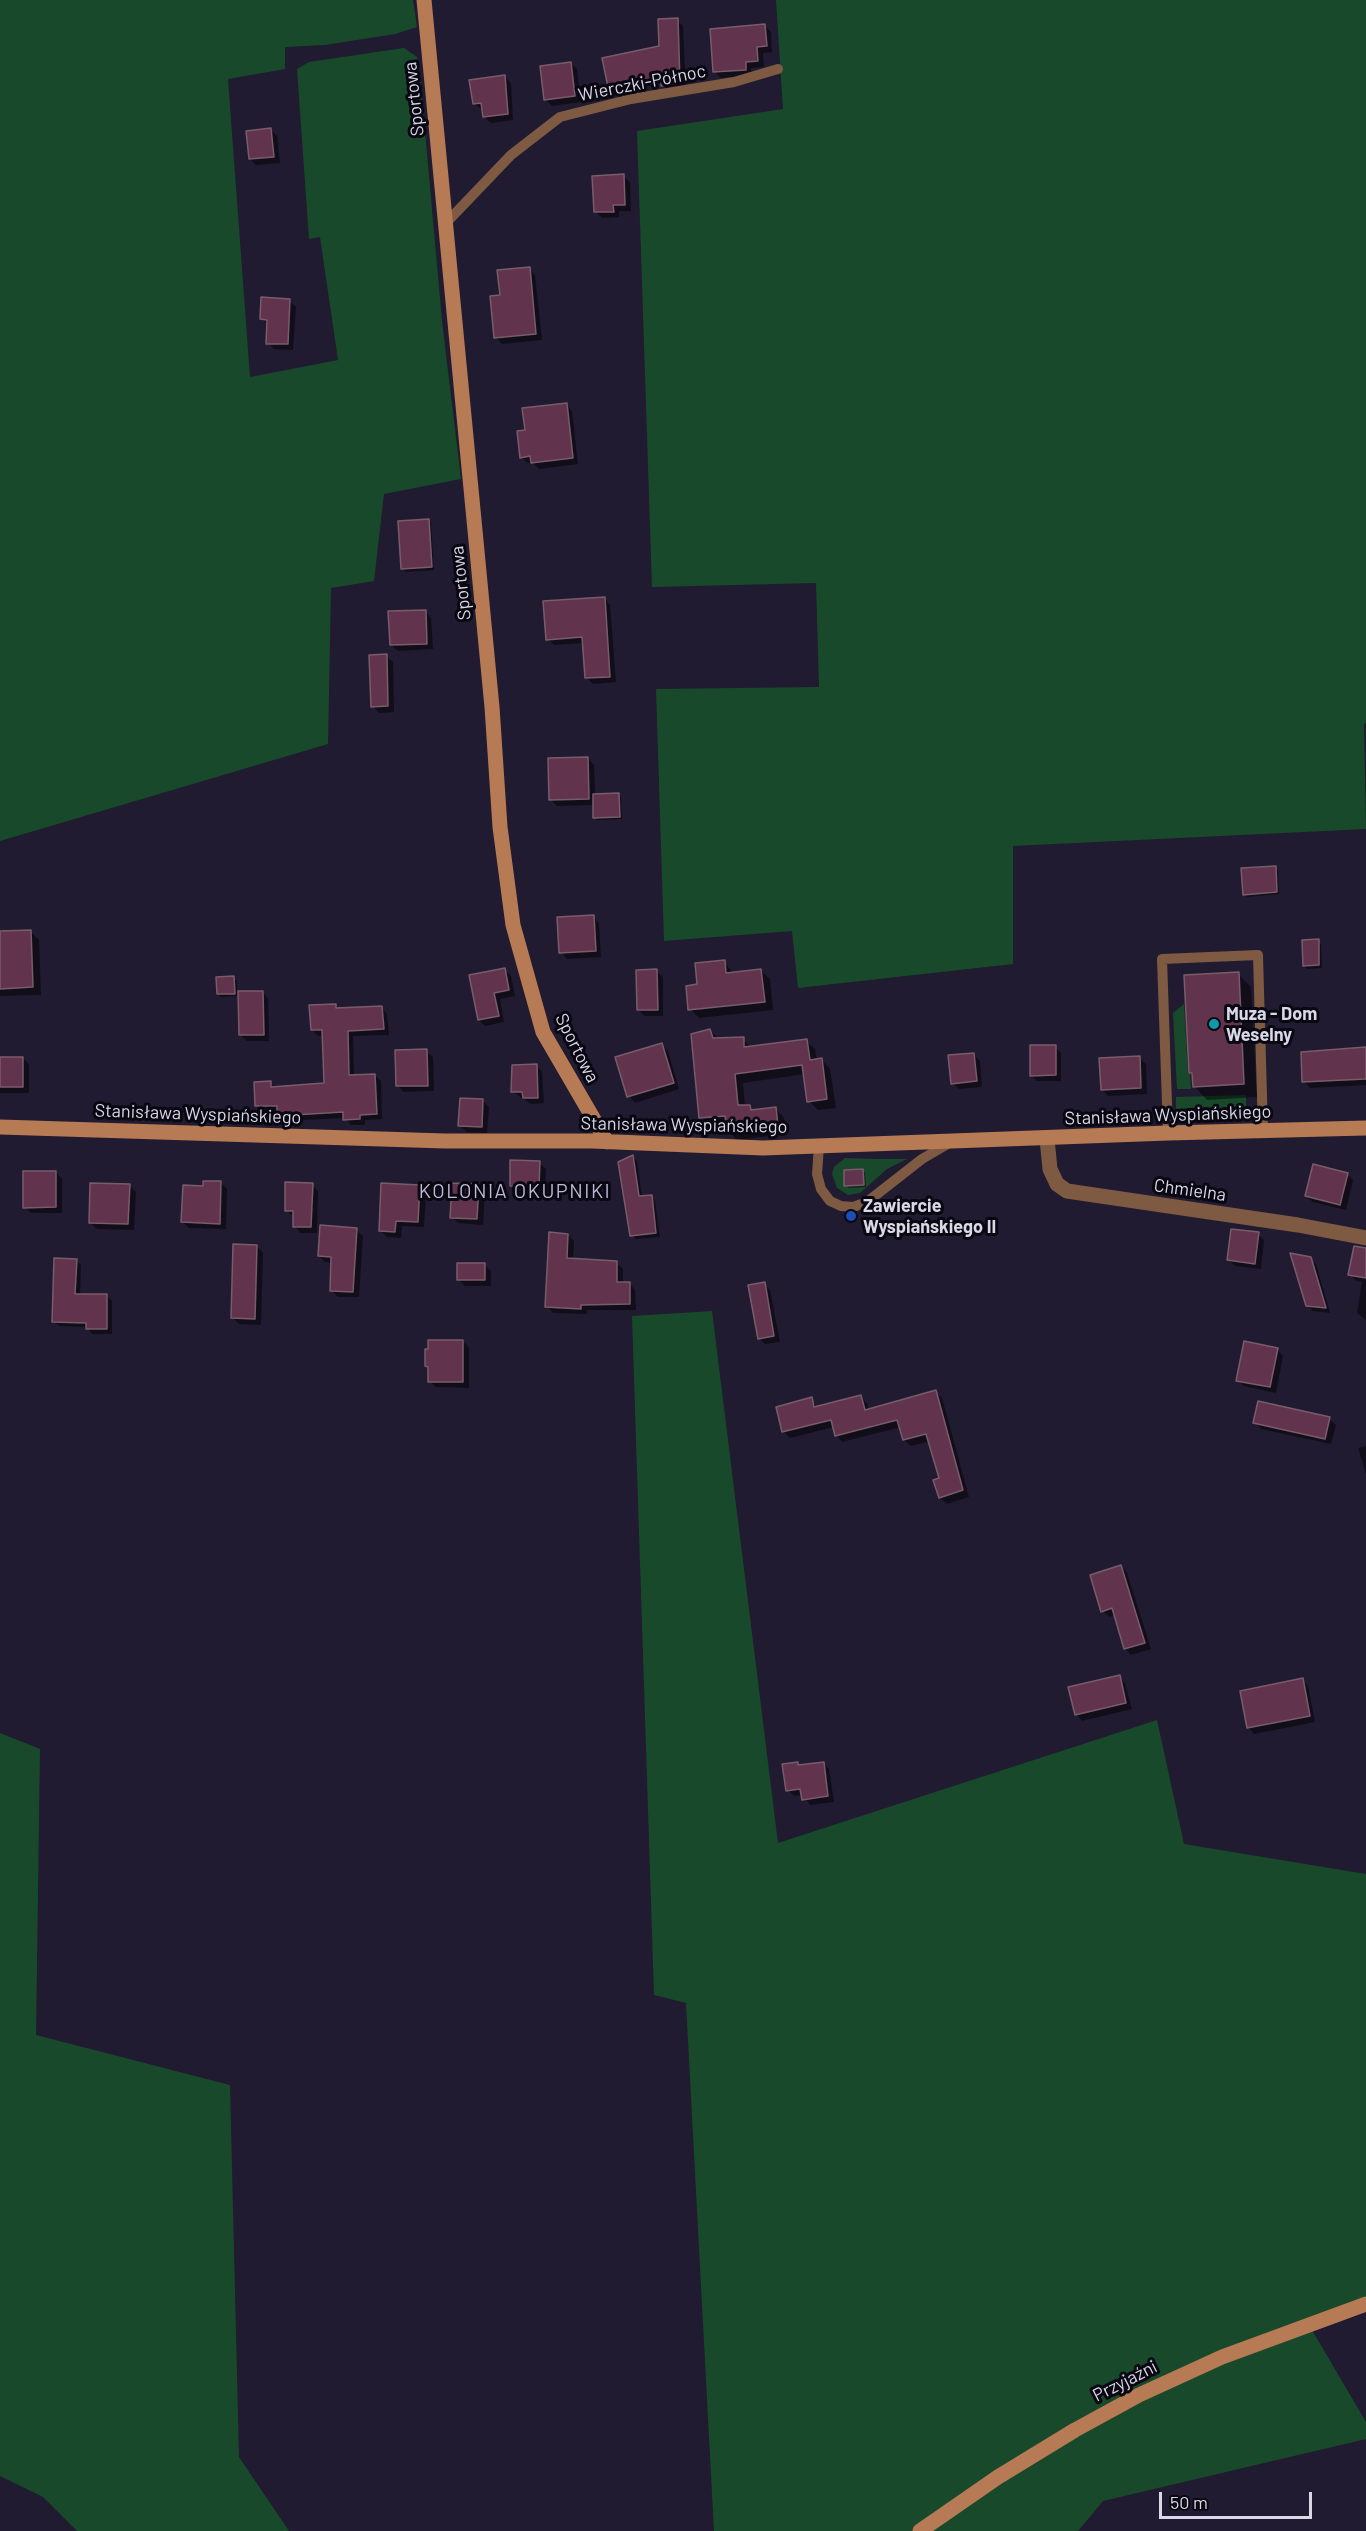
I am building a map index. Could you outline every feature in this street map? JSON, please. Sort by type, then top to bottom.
[{"type":"street","name":"Sportowa","points":[[424,0],[492,707],[500,827],[513,925],[543,1032],[607,1142]]},
{"type":"street","name":"Stanisława Wyspiańskiego","points":[[0,1127],[763,1148],[1366,1128]]},
{"type":"street","name":"Chmielna","points":[[1047,1139],[1050,1169],[1057,1184],[1067,1191],[1287,1223],[1366,1238]]},
{"type":"street","name":"Przyjaźni","points":[[920,2531],[1050,2444],[1146,2391],[1241,2350],[1366,2304]]},
{"type":"lane","name":"Wierczki-Północ","points":[[446,223],[511,155],[561,117],[631,99],[734,82],[778,69]]},
{"type":"lane","points":[[1168,1133],[1162,959],[1258,955],[1263,1131]]},
{"type":"lane","points":[[819,1146],[817,1174],[821,1189],[830,1201],[841,1206],[853,1207],[867,1202],[922,1159],[951,1142]]},
{"type":"green space","points":[[0,0],[413,0],[417,27],[395,34],[325,45],[285,47],[285,69],[228,79],[250,377],[338,360],[320,237],[309,239],[297,69],[309,62],[404,48],[417,57],[420,75],[442,321],[461,479],[384,494],[374,581],[331,588],[328,744],[0,841]]},
{"type":"green space","points":[[776,0],[1366,0],[1366,723],[1364,724],[1366,829],[1013,846],[1013,964],[798,988],[792,931],[664,941],[656,689],[819,687],[816,583],[652,587],[637,131],[783,109]]},
{"type":"green space","points":[[1184,1004],[1191,1089],[1177,1089],[1173,1013]]},
{"type":"green space","points":[[1246,1095],[1246,1117],[1215,1119],[1210,1107],[1176,1109],[1176,1097]]},
{"type":"green space","points":[[845,1158],[907,1159],[887,1169],[860,1193],[848,1195],[837,1188],[832,1174],[834,1167]]},
{"type":"green space","points":[[712,1311],[778,1843],[1157,1720],[1184,1844],[1366,1874],[1366,2300],[1309,2325],[1366,2422],[1366,2439],[1103,2501],[1078,2531],[714,2531],[686,2003],[654,1995],[632,1316]]},
{"type":"green space","points":[[0,1733],[40,1749],[36,2035],[230,2085],[239,2457],[289,2531],[77,2531],[43,2497],[0,2476]]},
{"type":"building","points":[[678,18],[680,83],[661,86],[661,76],[608,87],[602,58],[659,46],[658,19]]},
{"type":"building","points":[[765,24],[767,46],[757,47],[758,61],[746,62],[746,70],[713,72],[710,29]]},
{"type":"building","points":[[571,62],[575,96],[544,100],[540,66]]},
{"type":"building","points":[[505,75],[508,114],[483,117],[481,103],[473,104],[469,80]]},
{"type":"building","points":[[271,128],[274,157],[249,159],[246,131]]},
{"type":"building","points":[[624,174],[625,205],[613,205],[614,212],[594,212],[592,176]]},
{"type":"building","points":[[530,267],[536,334],[494,338],[490,296],[500,295],[497,270]]},
{"type":"building","points":[[261,297],[290,299],[288,344],[266,344],[267,320],[260,319]]},
{"type":"building","points":[[567,403],[573,458],[531,463],[530,456],[520,458],[517,431],[525,430],[522,408]]},
{"type":"building","points":[[429,519],[432,567],[401,569],[398,521]]},
{"type":"building","points":[[605,597],[610,677],[585,678],[582,637],[546,640],[543,601]]},
{"type":"building","points":[[426,610],[427,644],[390,645],[388,611]]},
{"type":"building","points":[[387,654],[388,706],[371,707],[369,655]]},
{"type":"building","points":[[588,757],[589,799],[549,800],[548,758]]},
{"type":"building","points":[[619,793],[620,817],[593,818],[593,794]]},
{"type":"building","points":[[1276,866],[1277,892],[1243,895],[1241,868]]},
{"type":"building","points":[[594,915],[596,951],[559,953],[557,917]]},
{"type":"building","points":[[31,930],[33,987],[0,989],[0,931]]},
{"type":"building","points":[[1319,939],[1319,965],[1303,966],[1302,940]]},
{"type":"building","points":[[725,960],[726,973],[761,969],[765,1002],[688,1010],[686,986],[697,984],[695,963]]},
{"type":"building","points":[[505,968],[509,990],[494,993],[499,1016],[478,1020],[469,975]]},
{"type":"building","points":[[657,969],[658,1010],[637,1010],[636,970]]},
{"type":"building","name":"Muza - Dom Weselny","points":[[1239,972],[1244,1084],[1193,1087],[1192,1073],[1189,1073],[1184,975]]},
{"type":"building","points":[[234,976],[235,994],[217,994],[216,977]]},
{"type":"building","points":[[238,991],[263,991],[264,1035],[239,1035]]},
{"type":"building","points":[[336,1004],[336,1008],[382,1006],[384,1029],[348,1031],[349,1075],[375,1074],[377,1114],[360,1115],[360,1119],[343,1120],[343,1112],[277,1116],[277,1106],[255,1106],[254,1082],[271,1081],[271,1087],[324,1083],[322,1030],[311,1030],[309,1005]]},
{"type":"building","points":[[710,1029],[713,1038],[744,1037],[744,1047],[807,1039],[810,1060],[822,1058],[827,1099],[807,1102],[802,1065],[735,1074],[738,1105],[750,1105],[751,1110],[776,1107],[778,1126],[727,1132],[725,1116],[699,1118],[691,1034]]},
{"type":"building","points":[[662,1043],[674,1083],[627,1097],[615,1057]]},
{"type":"building","points":[[1030,1045],[1056,1045],[1056,1075],[1030,1076]]},
{"type":"building","points":[[1366,1047],[1366,1079],[1302,1082],[1301,1052]]},
{"type":"building","points":[[427,1049],[428,1086],[396,1086],[395,1050]]},
{"type":"building","points":[[974,1053],[977,1081],[951,1084],[948,1055]]},
{"type":"building","points":[[1140,1056],[1141,1088],[1101,1090],[1099,1058]]},
{"type":"building","points":[[0,1057],[23,1057],[23,1087],[0,1087]]},
{"type":"building","points":[[537,1064],[538,1098],[523,1098],[522,1092],[511,1092],[512,1065]]},
{"type":"building","points":[[460,1098],[483,1099],[482,1127],[458,1126]]},
{"type":"building","points":[[633,1155],[639,1196],[652,1195],[656,1233],[630,1236],[618,1162]]},
{"type":"building","points":[[510,1160],[540,1161],[539,1187],[510,1186]]},
{"type":"building","points":[[1313,1164],[1348,1173],[1340,1205],[1305,1196]]},
{"type":"building","points":[[863,1169],[864,1185],[844,1186],[844,1170]]},
{"type":"building","points":[[23,1171],[56,1171],[56,1207],[23,1208]]},
{"type":"building","points":[[203,1181],[221,1181],[220,1224],[181,1222],[183,1185],[203,1186]]},
{"type":"building","points":[[285,1182],[313,1183],[311,1227],[293,1227],[293,1211],[285,1211]]},
{"type":"building","points":[[90,1183],[130,1184],[128,1224],[89,1223]]},
{"type":"building","points":[[381,1183],[420,1185],[418,1222],[396,1221],[395,1232],[379,1231]]},
{"type":"building","points":[[452,1183],[479,1184],[477,1219],[450,1218]]},
{"type":"building","points":[[320,1225],[357,1228],[353,1292],[330,1291],[331,1257],[318,1256]]},
{"type":"building","points":[[1231,1229],[1259,1232],[1255,1264],[1227,1260]]},
{"type":"building","points":[[549,1232],[568,1234],[567,1258],[617,1261],[617,1282],[630,1282],[630,1304],[581,1305],[581,1309],[545,1307]]},
{"type":"building","points":[[233,1244],[257,1245],[255,1319],[231,1318]]},
{"type":"building","points":[[1354,1246],[1366,1248],[1366,1278],[1348,1275]]},
{"type":"building","points":[[1290,1253],[1311,1257],[1326,1308],[1306,1306]]},
{"type":"building","points":[[54,1258],[77,1259],[75,1294],[107,1294],[107,1329],[86,1329],[86,1323],[52,1322]]},
{"type":"building","points":[[457,1263],[485,1263],[485,1280],[457,1280]]},
{"type":"building","points":[[765,1282],[774,1336],[758,1339],[748,1285]]},
{"type":"building","points":[[428,1340],[463,1340],[463,1382],[428,1382],[425,1349],[428,1349]]},
{"type":"building","points":[[1244,1341],[1278,1348],[1270,1387],[1236,1381]]},
{"type":"building","points":[[936,1390],[963,1490],[939,1498],[933,1480],[939,1478],[926,1434],[903,1440],[897,1420],[835,1436],[831,1420],[782,1432],[776,1407],[812,1397],[814,1407],[861,1395],[865,1410]]},
{"type":"building","points":[[1258,1401],[1330,1417],[1325,1439],[1253,1423]]},
{"type":"building","points":[[1121,1565],[1145,1643],[1124,1649],[1112,1608],[1101,1612],[1090,1575]]},
{"type":"building","points":[[1120,1675],[1126,1703],[1075,1715],[1068,1687]]},
{"type":"building","points":[[1303,1678],[1310,1716],[1247,1728],[1240,1691]]},
{"type":"building","points":[[798,1762],[798,1765],[824,1762],[828,1796],[802,1800],[800,1789],[786,1791],[782,1764]]},
{"type":"place","name":"Muza - Dom Weselny","points":[[1214,1024]]},
{"type":"place","name":"Zawiercie Wyspiańskiego II","points":[[851,1216]]},
{"type":"district","name":"KOLONIA OKUPNIKI","points":[[515,1191]]}]
